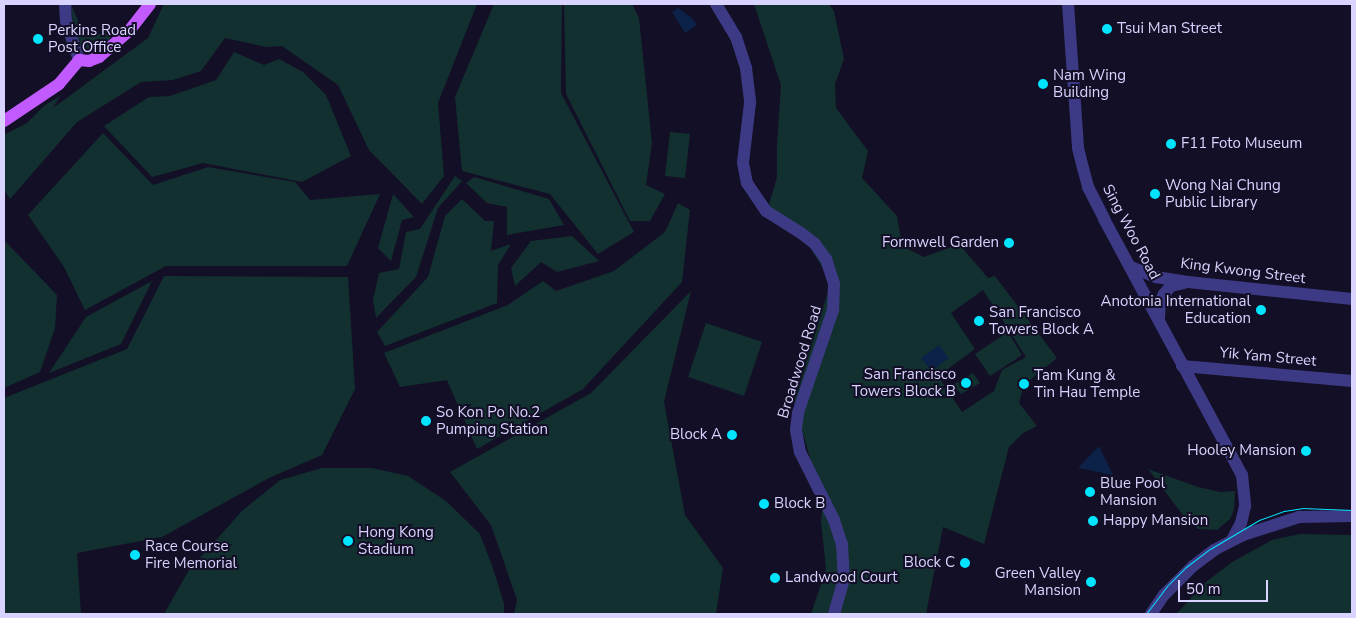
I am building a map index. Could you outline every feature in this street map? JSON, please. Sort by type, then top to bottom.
[{"type":"main road","points":[[4,121],[59,84],[79,60],[89,61],[99,57],[129,31],[150,4]]},
{"type":"street","points":[[65,4],[66,21],[79,60]]},
{"type":"street","name":"Broadwood Road","points":[[716,4],[736,37],[747,73],[749,118],[743,163],[747,183],[766,211],[801,232],[815,244],[826,259],[834,284],[833,310],[798,413],[796,430],[800,452],[834,520],[842,544],[844,579],[834,614]]},
{"type":"street","name":"Sing Woo Road","points":[[1068,4],[1078,148],[1082,168],[1097,204],[1242,475],[1245,506],[1241,523],[1232,540]]},
{"type":"street","name":"King Kwong Street","points":[[1131,267],[1156,277],[1188,282],[1352,299]]},
{"type":"street","points":[[1159,321],[1160,302],[1164,294],[1171,286],[1188,282]]},
{"type":"street","name":"Yik Yam Street","points":[[1182,366],[1352,381]]},
{"type":"street","points":[[1151,614],[1179,579],[1214,550],[1232,540],[1272,524],[1299,517],[1352,516]]},
{"type":"green space","points":[[71,4],[79,23],[86,29],[94,34],[105,34],[114,31],[115,33],[103,47],[87,49],[81,47],[74,38]]},
{"type":"green space","points":[[164,4],[477,4],[438,103],[444,176],[422,204],[369,150],[338,85],[282,46],[266,47],[225,38],[201,71],[173,80],[141,82],[77,122],[10,199],[4,190],[4,135],[27,123],[45,105],[60,96],[53,108],[148,38]]},
{"type":"green space","points":[[494,4],[562,4],[561,93],[634,232],[598,254],[550,194],[462,171],[455,97]]},
{"type":"green space","points":[[564,4],[632,4],[639,18],[652,143],[646,185],[665,194],[650,221],[630,221],[566,94]]},
{"type":"green space","points":[[754,4],[829,4],[834,11],[844,59],[835,84],[836,108],[868,151],[862,178],[897,216],[902,246],[924,257],[959,244],[988,278],[995,276],[1057,358],[1024,385],[1019,403],[1037,426],[1023,433],[1009,447],[984,544],[943,527],[926,614],[811,614],[826,569],[821,521],[823,503],[794,402],[831,282],[802,234],[766,215],[777,177],[781,85]],"holes":[[[983,290],[1026,357],[1002,370],[994,391],[962,412],[938,376],[975,349],[951,313]]]},
{"type":"green space","points":[[234,52],[264,65],[279,59],[303,72],[326,95],[351,156],[302,182],[203,163],[152,177],[104,126],[149,97],[170,96],[216,80]]},
{"type":"green space","points":[[670,132],[690,134],[685,178],[665,176]]},
{"type":"green space","points":[[103,133],[153,185],[208,167],[295,182],[310,200],[380,194],[347,266],[166,266],[85,310],[64,267],[28,215]]},
{"type":"green space","points":[[455,176],[462,181],[438,208],[416,277],[376,318],[373,300],[379,273],[399,269],[406,232],[420,229]]},
{"type":"green space","points":[[474,177],[549,199],[564,225],[507,235],[507,207],[487,203],[466,183]]},
{"type":"green space","points":[[393,194],[414,217],[402,220],[391,261],[378,248]]},
{"type":"green space","points":[[462,199],[485,221],[494,221],[491,251],[511,244],[498,265],[497,303],[385,346],[377,332],[428,277],[445,216]]},
{"type":"green space","points":[[678,203],[690,210],[682,282],[583,389],[477,449],[447,380],[400,387],[384,353],[508,305],[543,281],[556,291],[614,271],[665,232]]},
{"type":"green space","points":[[572,236],[599,261],[557,272],[541,262],[515,286],[511,268],[531,241]]},
{"type":"green space","points":[[4,240],[57,295],[55,328],[40,372],[4,388]]},
{"type":"green space","points":[[164,276],[348,277],[355,389],[322,455],[269,478],[162,537],[77,553],[81,614],[4,614],[4,398],[127,349]]},
{"type":"green space","points":[[152,281],[121,344],[49,373],[86,317]]},
{"type":"green space","points":[[691,291],[664,402],[685,515],[723,568],[716,614],[514,614],[517,600],[491,525],[450,472],[591,393]]},
{"type":"green space","points":[[706,323],[762,342],[744,396],[688,377]]},
{"type":"green space","points":[[1008,332],[1022,355],[990,376],[975,354]]},
{"type":"green space","points":[[973,373],[980,383],[961,394],[953,385]]},
{"type":"green space","name":"Hong Kong Stadium","points":[[322,468],[372,468],[408,476],[446,501],[480,534],[504,604],[504,614],[164,614],[189,570],[242,511],[280,480]]},
{"type":"green space","points":[[1148,469],[1198,487],[1220,492],[1235,491],[1234,510],[1230,519],[1217,530],[1198,529],[1182,514]]},
{"type":"green space","points":[[1300,534],[1352,535],[1352,614],[1176,614],[1206,582],[1232,562],[1272,540]]},
{"type":"water","points":[[678,8],[693,19],[697,25],[685,33],[672,12]]},
{"type":"water","points":[[939,345],[949,358],[931,371],[921,358]]},
{"type":"water","points":[[1099,446],[1113,475],[1078,468]]},
{"type":"tram line","points":[[1146,614],[1167,586],[1186,567],[1210,549],[1259,520],[1284,511],[1302,508],[1352,510]]},
{"type":"place","name":"Tsui Man Street","points":[[1107,29]]},
{"type":"place","name":"Perkins Road Post Office","points":[[38,39]]},
{"type":"place","name":"Nam Wing Building","points":[[1043,84]]},
{"type":"place","name":"F11 Foto Museum","points":[[1171,144]]},
{"type":"place","name":"Wong Nai Chung Public Library","points":[[1155,194]]},
{"type":"place","name":"Formwell Garden","points":[[1009,243]]},
{"type":"place","name":"Anotonia International Education","points":[[1261,310]]},
{"type":"place","name":"San Francisco Towers Block A","points":[[979,321]]},
{"type":"place","name":"San Francisco Towers Block B","points":[[966,383]]},
{"type":"place","name":"Tam Kung & Tin Hau Temple","points":[[1024,384]]},
{"type":"place","name":"So Kon Po No.2 Pumping Station","points":[[426,421]]},
{"type":"place","name":"Block A","points":[[732,435]]},
{"type":"place","name":"Hooley Mansion","points":[[1306,451]]},
{"type":"place","name":"Blue Pool Mansion","points":[[1090,492]]},
{"type":"place","name":"Block B","points":[[764,504]]},
{"type":"place","name":"Happy Mansion","points":[[1093,521]]},
{"type":"place","name":"Hong Kong Stadium","points":[[348,541]]},
{"type":"place","name":"Race Course Fire Memorial","points":[[135,555]]},
{"type":"place","name":"Block C","points":[[965,563]]},
{"type":"place","name":"Landwood Court","points":[[775,578]]},
{"type":"place","name":"Green Valley Mansion","points":[[1091,582]]}]
